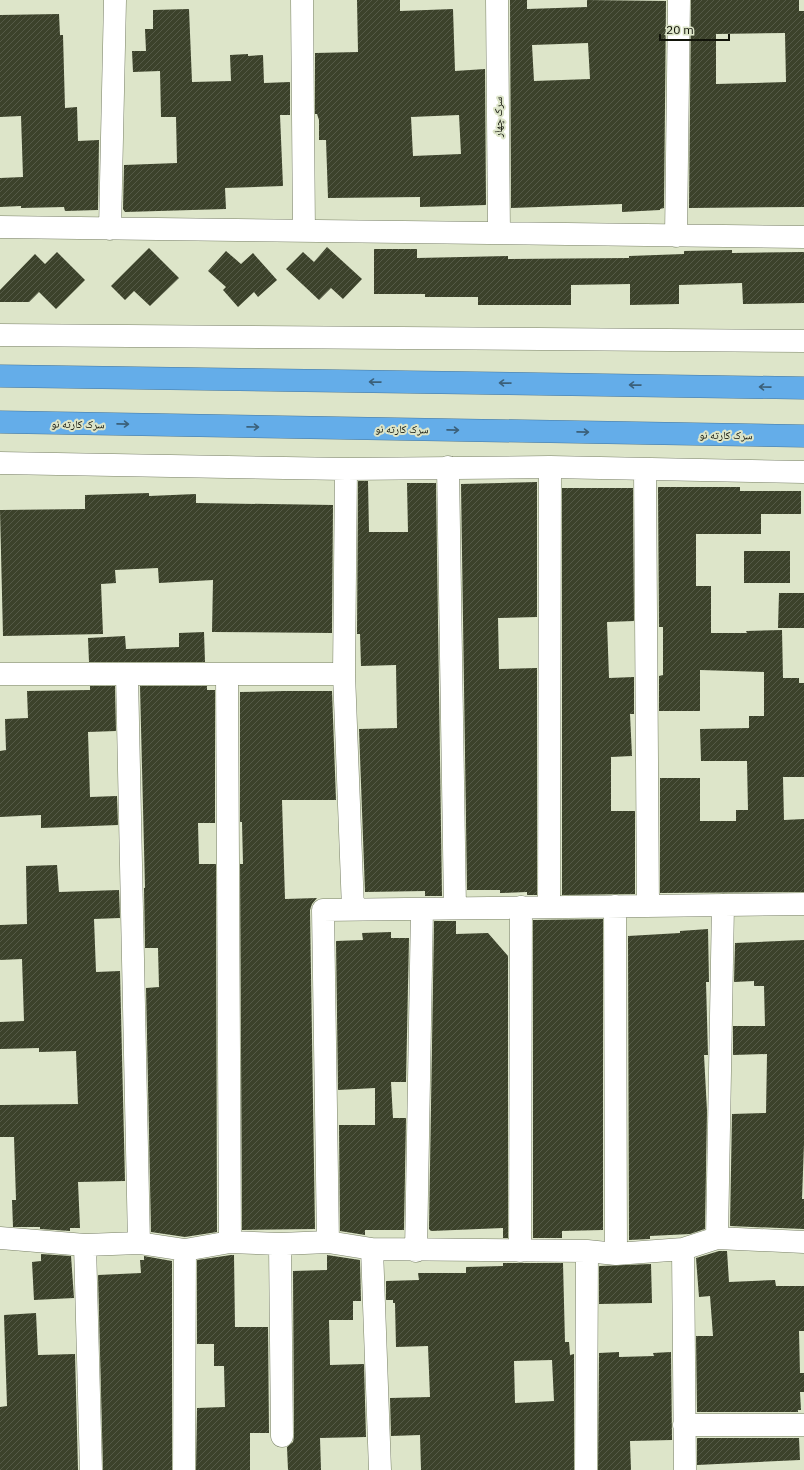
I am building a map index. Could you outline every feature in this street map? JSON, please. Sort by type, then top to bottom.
[{"type":"highway","points":[[0,376],[804,388]]},
{"type":"highway","name":"سرک کارته نو","points":[[0,422],[804,436]]},
{"type":"street","points":[[110,229],[115,0]]},
{"type":"street","points":[[302,0],[304,231]]},
{"type":"street","name":"سرک چهار","points":[[497,0],[498,233]]},
{"type":"street","points":[[676,236],[679,0]]},
{"type":"street","points":[[0,227],[804,237]]},
{"type":"street","points":[[0,334],[804,341]]},
{"type":"street","points":[[0,463],[346,469],[550,466],[804,472]]},
{"type":"street","points":[[549,907],[550,466]]},
{"type":"street","points":[[448,467],[455,908]]},
{"type":"street","points":[[346,469],[344,674],[353,909]]},
{"type":"street","points":[[645,469],[648,906]]},
{"type":"street","points":[[0,674],[344,674]]},
{"type":"street","points":[[227,674],[230,1242]]},
{"type":"street","points":[[127,675],[139,1243]]},
{"type":"street","points":[[328,1242],[323,910],[804,904]]},
{"type":"street","points":[[717,1238],[723,905]]},
{"type":"street","points":[[615,906],[616,1254]]},
{"type":"street","points":[[520,1251],[521,907]]},
{"type":"street","points":[[416,1251],[422,909]]},
{"type":"street","points":[[0,1238],[86,1245],[139,1243],[185,1250],[230,1242],[280,1244],[328,1242],[372,1249],[416,1251],[587,1251],[616,1254],[683,1249],[717,1238],[804,1242]]},
{"type":"street","points":[[280,1244],[282,1436]]},
{"type":"street","points":[[86,1245],[91,1470]]},
{"type":"street","points":[[372,1249],[380,1470]]},
{"type":"street","points":[[683,1249],[685,1470]]},
{"type":"street","points":[[184,1470],[185,1250]]},
{"type":"street","points":[[586,1470],[587,1251]]},
{"type":"street","points":[[684,1425],[804,1425]]},
{"type":"building","points":[[357,0],[400,0],[400,11],[453,9],[455,71],[485,69],[486,205],[420,207],[420,197],[328,198],[326,140],[319,140],[319,120],[317,114],[315,114],[315,53],[358,52]],"holes":[[[459,115],[461,154],[413,156],[411,117]]]},
{"type":"building","points":[[510,0],[527,0],[527,9],[587,7],[587,0],[666,1],[664,208],[660,210],[622,212],[622,204],[511,208]],"holes":[[[588,43],[590,79],[534,81],[532,45]]]},
{"type":"building","points":[[691,0],[799,0],[799,11],[804,11],[804,207],[689,208]],"holes":[[[785,33],[786,82],[716,84],[716,34]]]},
{"type":"building","points":[[189,9],[192,82],[231,81],[230,55],[248,54],[248,56],[263,55],[264,83],[290,82],[290,115],[280,115],[283,186],[225,188],[226,209],[125,212],[123,209],[124,165],[177,163],[176,117],[161,117],[160,71],[133,72],[132,51],[146,51],[145,29],[153,29],[153,10]]},
{"type":"building","points":[[59,14],[60,35],[63,35],[65,108],[77,107],[78,141],[99,140],[98,210],[65,211],[64,207],[0,207],[0,178],[23,177],[21,116],[0,117],[0,15]]},
{"type":"building","points":[[327,247],[362,279],[343,299],[331,288],[319,300],[286,269],[303,252],[314,262]]},
{"type":"building","points":[[149,248],[179,278],[150,306],[134,291],[125,300],[111,286]]},
{"type":"building","points":[[374,249],[417,249],[417,258],[508,256],[508,259],[629,258],[629,256],[684,254],[684,251],[732,250],[732,253],[804,252],[804,303],[743,304],[742,283],[679,285],[679,304],[630,305],[630,284],[571,285],[571,305],[478,305],[478,297],[425,297],[425,294],[374,294]]},
{"type":"building","points":[[226,251],[241,264],[253,253],[277,280],[258,297],[254,292],[238,307],[223,290],[226,287],[208,271]]},
{"type":"building","points":[[57,252],[85,280],[56,309],[39,292],[29,302],[0,302],[0,290],[35,254],[45,264]]},
{"type":"building","points":[[358,481],[368,481],[369,532],[408,532],[407,483],[436,483],[442,896],[425,896],[425,891],[365,892],[359,729],[397,728],[396,665],[361,666],[360,634],[357,634]]},
{"type":"building","points":[[537,482],[537,617],[498,618],[499,669],[537,668],[537,895],[527,895],[527,892],[500,893],[500,890],[467,890],[461,484]]},
{"type":"building","points":[[658,487],[740,487],[740,491],[801,491],[801,514],[761,514],[761,534],[696,534],[696,586],[711,586],[711,633],[747,633],[746,631],[782,630],[783,678],[799,678],[799,683],[804,683],[804,777],[783,777],[784,820],[804,819],[804,892],[660,893],[660,778],[700,778],[700,821],[736,821],[736,810],[748,810],[747,761],[701,761],[700,729],[749,728],[749,716],[764,716],[764,672],[700,670],[700,711],[659,711],[659,676],[663,675],[663,627],[659,627]]},
{"type":"building","points":[[562,488],[633,488],[634,621],[607,622],[609,678],[634,677],[634,714],[630,714],[632,756],[611,757],[611,811],[635,811],[635,894],[562,895]]},
{"type":"building","points":[[149,493],[149,496],[196,494],[196,503],[333,505],[332,633],[212,632],[213,580],[159,583],[158,568],[115,570],[116,583],[101,584],[103,634],[3,636],[0,510],[85,509],[85,495]]},
{"type":"building","points":[[744,551],[790,551],[790,583],[744,583]]},
{"type":"building","points":[[779,593],[804,593],[804,628],[778,628]]},
{"type":"building","points":[[204,632],[205,662],[89,662],[88,638],[125,636],[126,649],[179,647],[179,633]]},
{"type":"building","points":[[90,686],[115,686],[116,731],[88,732],[90,797],[117,796],[118,825],[41,828],[41,815],[0,817],[0,751],[6,750],[5,719],[28,718],[27,691],[90,690]]},
{"type":"building","points":[[140,686],[207,686],[207,690],[215,690],[215,823],[198,823],[199,864],[216,864],[217,1232],[185,1237],[151,1232],[146,988],[159,987],[158,948],[145,948]]},
{"type":"building","points":[[332,691],[336,800],[282,800],[285,899],[317,898],[312,904],[310,910],[315,1229],[242,1230],[240,864],[243,864],[242,822],[240,822],[240,692]]},
{"type":"building","points":[[57,865],[59,892],[119,890],[120,918],[94,919],[96,972],[120,971],[125,1181],[78,1182],[80,1228],[70,1228],[70,1231],[40,1229],[40,1227],[13,1227],[12,1200],[16,1200],[14,1137],[0,1137],[0,1105],[78,1104],[76,1051],[39,1052],[39,1048],[0,1049],[0,1022],[24,1021],[22,959],[0,960],[0,925],[27,924],[26,866]]},
{"type":"building","points":[[603,919],[603,1230],[562,1231],[562,1238],[533,1238],[533,920]]},
{"type":"building","points":[[434,921],[456,921],[456,934],[488,933],[508,956],[508,1238],[503,1238],[503,1228],[431,1231],[429,1229]]},
{"type":"building","points":[[708,929],[709,982],[706,982],[708,1055],[704,1055],[707,1111],[705,1229],[690,1234],[650,1236],[650,1239],[629,1240],[628,936],[680,933],[680,931]]},
{"type":"building","points":[[391,932],[391,938],[409,938],[406,1082],[391,1082],[393,1118],[406,1118],[404,1230],[365,1230],[365,1235],[340,1231],[339,1125],[375,1125],[375,1088],[338,1090],[336,941],[363,940],[362,933]]},
{"type":"building","points":[[804,940],[804,1144],[802,1199],[804,1199],[804,1229],[730,1226],[732,1114],[766,1113],[767,1054],[733,1055],[733,1026],[765,1026],[764,986],[754,986],[754,981],[734,982],[735,943]]},
{"type":"building","points":[[719,1251],[727,1251],[729,1282],[775,1280],[776,1286],[804,1286],[804,1331],[799,1331],[800,1373],[804,1373],[804,1392],[800,1392],[801,1410],[798,1410],[798,1412],[697,1412],[696,1336],[713,1336],[710,1296],[699,1297],[696,1258]]},
{"type":"building","points":[[41,1254],[71,1256],[74,1298],[34,1300],[32,1262],[41,1261]]},
{"type":"building","points":[[234,1255],[235,1327],[268,1327],[269,1433],[250,1433],[250,1470],[196,1470],[197,1408],[225,1407],[224,1366],[214,1366],[214,1344],[197,1344],[197,1260]]},
{"type":"building","points":[[327,1255],[360,1260],[361,1301],[353,1301],[353,1320],[329,1320],[330,1365],[364,1364],[366,1437],[320,1438],[321,1470],[288,1470],[287,1447],[293,1442],[294,1436],[293,1271],[327,1270]]},
{"type":"building","points":[[144,1256],[172,1261],[172,1470],[103,1470],[98,1275],[141,1273],[140,1260],[144,1260]]},
{"type":"building","points":[[503,1263],[563,1263],[565,1342],[569,1342],[570,1355],[574,1354],[574,1470],[421,1470],[420,1435],[391,1436],[390,1398],[430,1397],[428,1346],[396,1347],[395,1303],[393,1303],[393,1300],[386,1300],[386,1281],[419,1280],[418,1273],[466,1273],[466,1267],[503,1266]],"holes":[[[552,1360],[554,1401],[515,1403],[514,1361]]]},
{"type":"building","points":[[651,1264],[652,1303],[599,1304],[599,1266]]},
{"type":"building","points":[[36,1313],[38,1355],[75,1354],[78,1470],[0,1470],[0,1407],[7,1406],[4,1315]]},
{"type":"building","points":[[619,1352],[619,1357],[654,1356],[653,1353],[671,1352],[672,1440],[630,1441],[631,1470],[598,1470],[599,1353]]},
{"type":"building","points":[[697,1438],[799,1438],[800,1460],[697,1465]]}]
